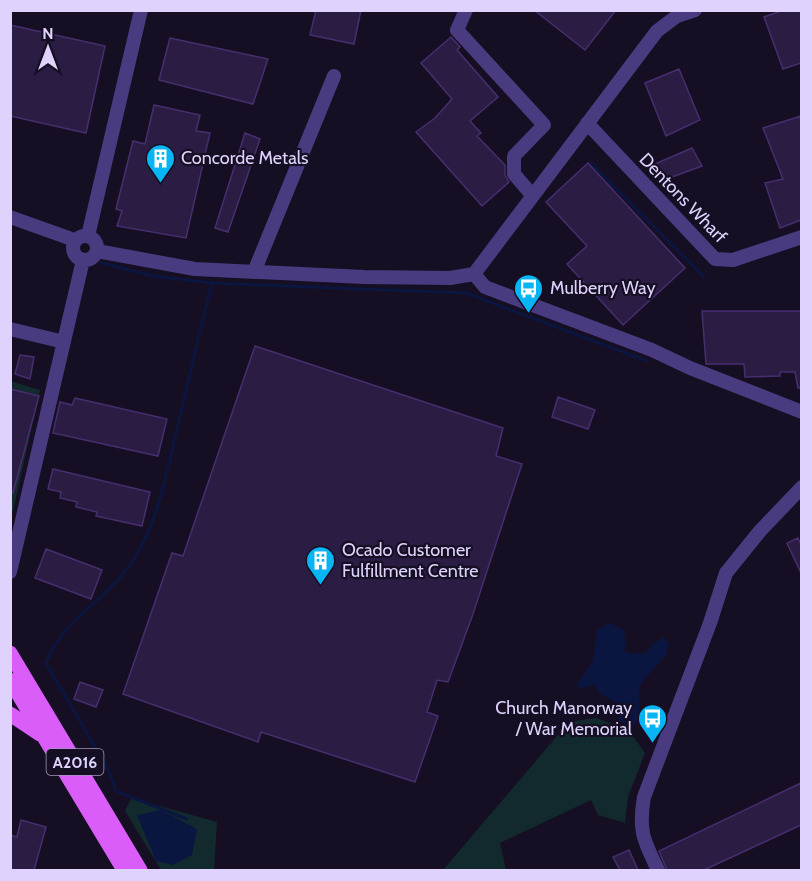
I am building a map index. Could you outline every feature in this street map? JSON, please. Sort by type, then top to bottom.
[{"type":"main road","name":"A2016","points":[[10,653],[140,870]]},
{"type":"main road","name":"A2016","points":[[10,680],[124,870]]},
{"type":"main road","points":[[10,714],[45,738]]},
{"type":"street","points":[[88,236],[141,10]]},
{"type":"street","points":[[466,10],[457,30],[544,125],[514,156],[514,174],[532,195]]},
{"type":"street","points":[[97,251],[195,269],[450,278],[474,274],[657,31],[676,16],[695,10]]},
{"type":"street","points":[[254,272],[334,76]]},
{"type":"street","name":"Dentons Wharf","points":[[587,123],[716,259],[733,260],[801,237]]},
{"type":"street","points":[[10,217],[69,238],[74,242]]},
{"type":"street","points":[[88,236],[96,243],[97,251],[93,257],[83,260],[73,250],[74,242],[80,237],[88,236]]},
{"type":"street","points":[[10,572],[83,260]]},
{"type":"street","points":[[474,274],[485,286],[652,350],[690,368],[801,412]]},
{"type":"street","points":[[10,328],[64,342]]},
{"type":"street","points":[[658,870],[642,837],[640,815],[644,798],[710,623],[726,573],[760,531],[801,487]]},
{"type":"green space","points":[[10,381],[40,390],[13,511],[10,511]]},
{"type":"green space","points":[[596,718],[628,729],[645,753],[628,797],[625,823],[598,815],[591,800],[500,843],[506,870],[443,870],[569,722]]},
{"type":"green space","points":[[131,798],[217,822],[214,870],[161,870],[125,811]]},
{"type":"water","points":[[610,623],[624,630],[625,652],[644,654],[664,637],[669,643],[666,655],[642,682],[639,691],[639,720],[634,725],[626,725],[619,720],[618,704],[599,693],[594,685],[579,689],[577,684],[593,661],[597,630]]},
{"type":"water","points":[[161,810],[197,829],[192,855],[173,865],[156,861],[137,815]]},
{"type":"building","points":[[316,10],[361,10],[354,44],[310,35]]},
{"type":"building","points":[[534,10],[616,10],[585,50]]},
{"type":"building","points":[[784,10],[801,10],[801,63],[783,69],[764,17]]},
{"type":"building","points":[[10,25],[105,46],[86,133],[10,116]]},
{"type":"building","points":[[451,37],[460,47],[457,50],[498,97],[470,121],[481,133],[477,136],[505,165],[505,175],[509,182],[482,206],[416,132],[435,118],[452,99],[421,63]]},
{"type":"building","name":"Concorde Metals","points":[[170,38],[268,59],[253,104],[159,80]]},
{"type":"building","points":[[679,69],[700,120],[666,136],[645,83]]},
{"type":"building","name":"Concorde Metals","points":[[154,105],[200,115],[196,131],[210,133],[186,238],[117,226],[122,211],[116,209],[133,141],[145,144]]},
{"type":"building","points":[[801,116],[801,220],[780,228],[765,183],[783,179],[763,128]]},
{"type":"building","points":[[245,133],[260,139],[228,232],[215,228]]},
{"type":"building","points":[[692,148],[702,166],[661,181],[655,164]]},
{"type":"building","points":[[588,163],[685,268],[623,325],[567,264],[587,246],[546,202]]},
{"type":"building","points":[[702,311],[801,311],[801,388],[798,388],[795,372],[780,372],[780,376],[745,377],[744,364],[706,364]]},
{"type":"building","name":"Ocado Customer Fulfillment Centre","points":[[255,346],[503,428],[496,456],[522,464],[473,614],[448,682],[437,680],[427,712],[438,716],[415,782],[261,732],[258,742],[123,694],[172,553],[183,556]]},
{"type":"building","points":[[20,355],[34,357],[30,379],[15,374]]},
{"type":"building","points":[[10,389],[39,396],[13,493],[10,493]]},
{"type":"building","points":[[558,397],[595,410],[588,429],[552,417]]},
{"type":"building","points":[[75,398],[167,419],[158,456],[53,433],[60,402],[72,405]]},
{"type":"building","points":[[53,469],[150,492],[142,526],[96,516],[97,512],[76,507],[77,502],[60,498],[61,492],[48,489]]},
{"type":"building","points":[[798,538],[801,545],[801,573],[787,543]]},
{"type":"building","points":[[46,549],[102,570],[91,599],[35,578]]},
{"type":"building","points":[[80,682],[103,690],[96,707],[74,699]]},
{"type":"building","points":[[801,783],[801,825],[704,870],[667,870],[659,851]]},
{"type":"building","points":[[21,820],[46,827],[34,870],[10,870],[10,835],[17,837]]},
{"type":"building","points":[[629,850],[638,870],[620,870],[613,857]]},
{"type":"waterway","points":[[591,163],[704,277]]},
{"type":"waterway","points":[[102,263],[153,276],[212,283],[466,293],[647,361]]},
{"type":"waterway","points":[[187,819],[116,791],[109,771],[46,663],[53,647],[63,634],[124,573],[143,544],[150,528],[166,477],[212,283]]},
{"type":"place","name":"Concorde Metals","points":[[160,184]]},
{"type":"place","name":"Mulberry Way","points":[[529,314]]},
{"type":"place","name":"Ocado Customer Fulfillment Centre","points":[[321,586]]},
{"type":"place","name":"Church Manorway / War Memorial","points":[[653,744]]}]
